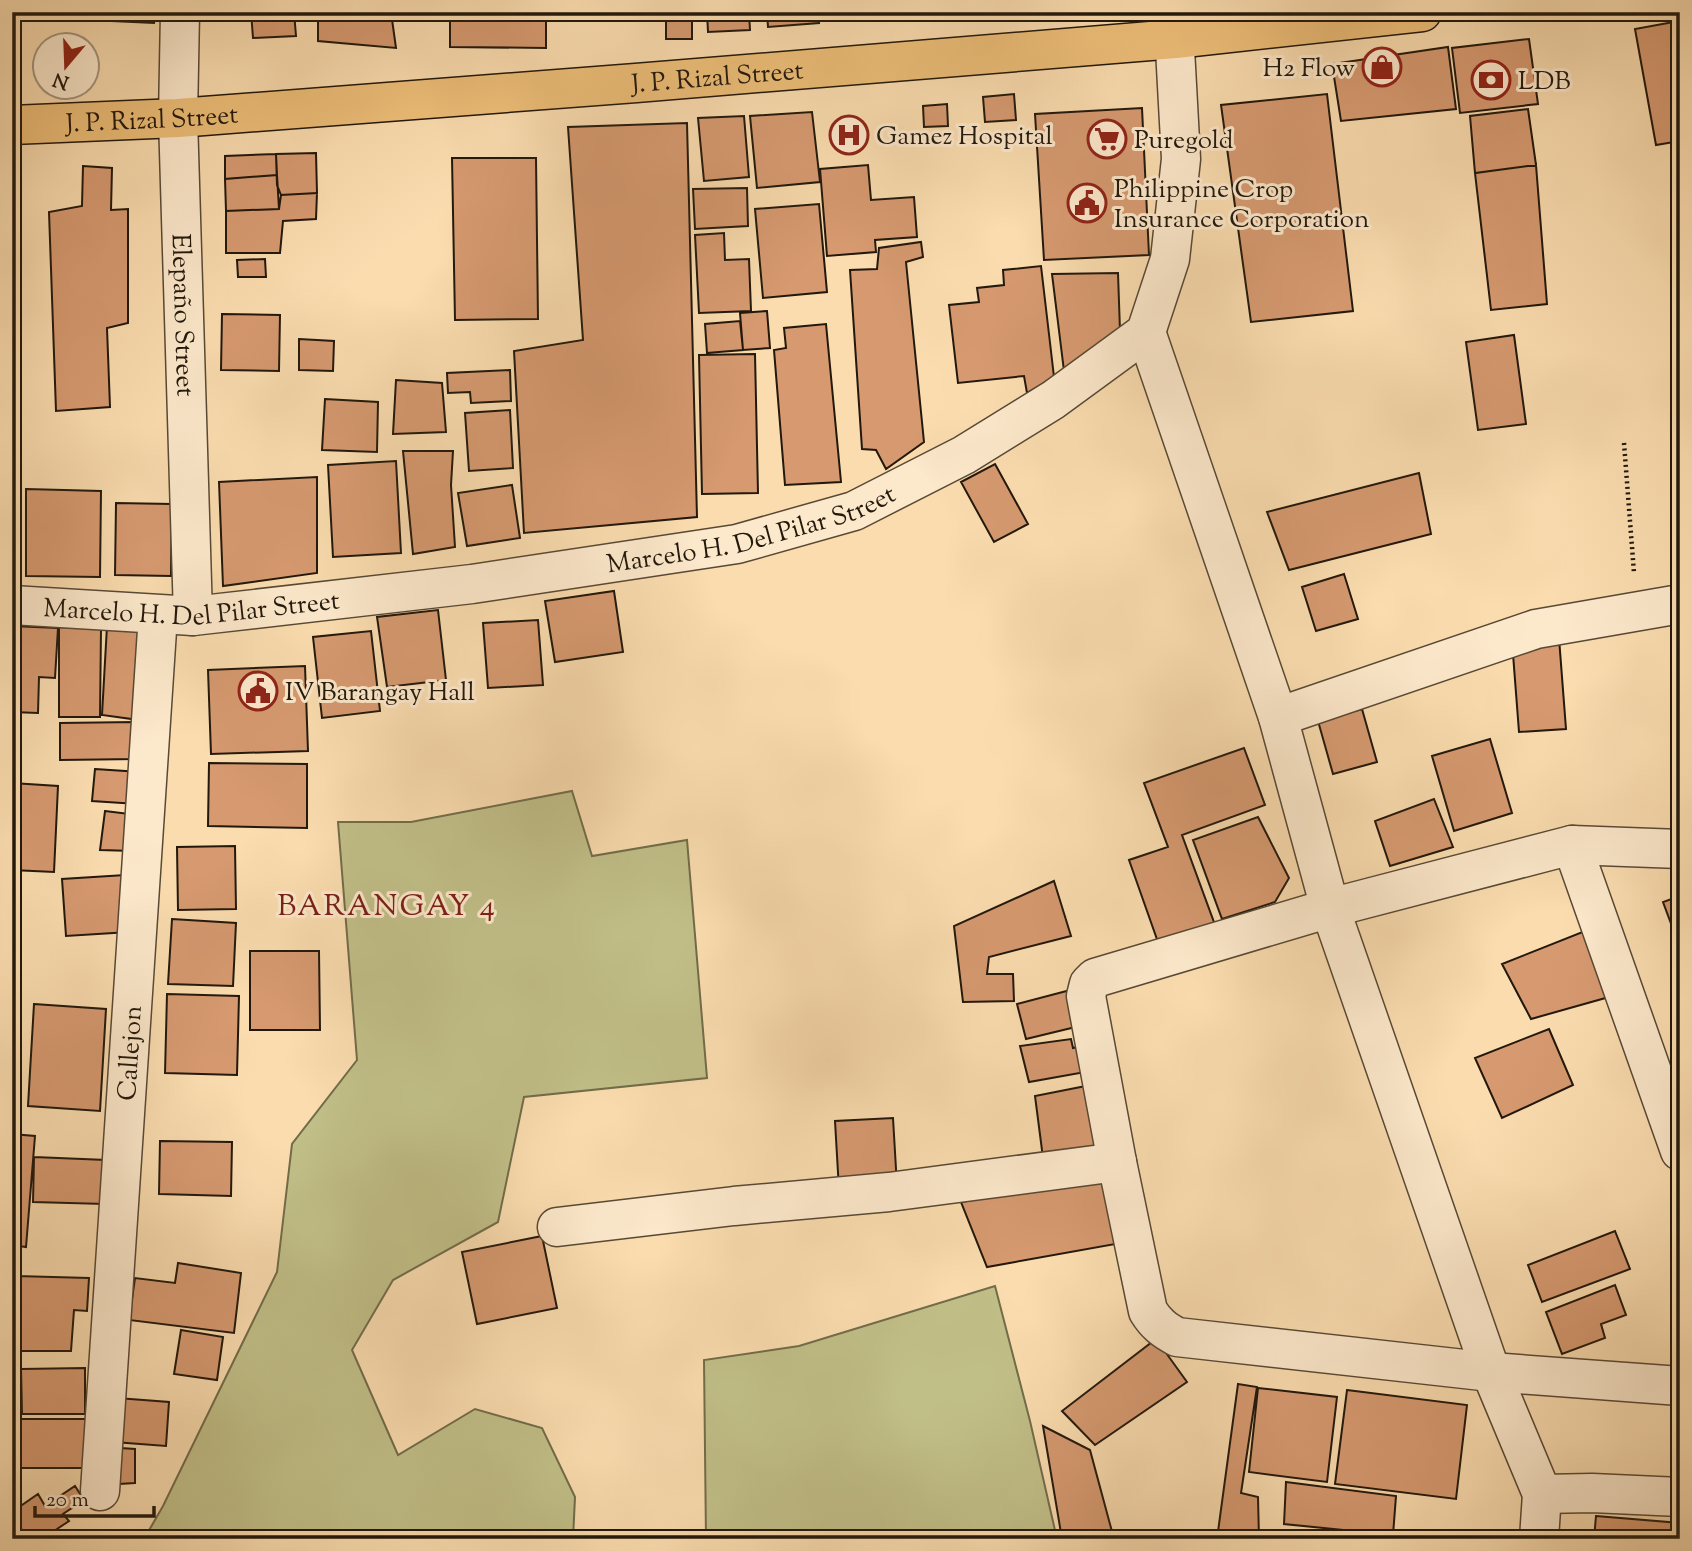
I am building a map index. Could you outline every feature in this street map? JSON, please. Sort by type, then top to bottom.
[{"type":"main road","name":"J. P. Rizal Street","points":[[12,125],[178,118],[1174,26],[1422,12]]},
{"type":"street","name":"Elepaño Street","points":[[175,616],[180,12]]},
{"type":"street","points":[[1174,26],[1180,171],[1170,259],[1146,332],[1278,717],[1330,908],[1491,1372],[1542,1494],[1539,1539]]},
{"type":"street","name":"Marcelo H. Del Pilar Street","points":[[12,605],[175,616],[472,584],[737,544],[854,511],[964,455],[1053,400],[1146,332]]},
{"type":"street","points":[[1278,717],[1536,629],[1680,604]]},
{"type":"street","name":"Callejon","points":[[100,1491],[175,616]]},
{"type":"street","points":[[1572,845],[1680,1152]]},
{"type":"street","points":[[1680,849],[1572,845],[1330,908],[1095,978],[1089,984],[1086,996],[1148,1311],[1166,1331],[1178,1336],[1491,1372],[1680,1387]]},
{"type":"street","points":[[557,1227],[734,1206],[889,1192],[1117,1162]]},
{"type":"street","points":[[1542,1494],[1680,1497]]},
{"type":"path","points":[[1624,443],[1637,612]]},
{"type":"shaded area","points":[[572,791],[592,856],[687,840],[707,1078],[524,1097],[498,1222],[393,1280],[352,1350],[398,1455],[475,1409],[542,1428],[575,1497],[573,1539],[144,1539],[163,1506],[277,1272],[292,1144],[357,1060],[338,822],[411,822]]},
{"type":"shaded area","points":[[995,1286],[1057,1539],[706,1539],[704,1360],[799,1346]]},
{"type":"building","points":[[112,12],[156,12],[154,23],[112,21]]},
{"type":"building","points":[[251,12],[294,12],[296,36],[253,38]]},
{"type":"building","points":[[318,12],[391,12],[396,48],[318,41]]},
{"type":"building","points":[[450,12],[546,12],[546,48],[450,47]]},
{"type":"building","points":[[666,12],[692,12],[692,39],[666,39]]},
{"type":"building","points":[[707,12],[749,12],[750,30],[708,32]]},
{"type":"building","points":[[767,12],[818,12],[819,23],[768,27]]},
{"type":"building","points":[[1679,21],[1680,141],[1656,145],[1635,29]]},
{"type":"building","points":[[1529,39],[1538,104],[1460,113],[1452,48]]},
{"type":"building","points":[[1448,47],[1456,109],[1341,121],[1332,64]]},
{"type":"building","points":[[1014,94],[1016,120],[985,122],[983,97]]},
{"type":"building","points":[[1327,94],[1353,311],[1251,322],[1221,105]]},
{"type":"building","points":[[947,104],[948,126],[924,127],[923,106]]},
{"type":"building","points":[[1142,108],[1149,255],[1044,260],[1035,114]]},
{"type":"building","points":[[1528,109],[1536,165],[1475,173],[1470,116]]},
{"type":"building","points":[[812,112],[820,182],[757,188],[750,116]]},
{"type":"building","points":[[744,116],[749,177],[704,181],[698,118]]},
{"type":"building","points":[[687,123],[697,517],[524,533],[514,351],[583,340],[568,127]]},
{"type":"building","points":[[316,153],[317,193],[281,195],[277,185],[276,154]]},
{"type":"building","points":[[276,154],[277,175],[225,179],[225,156]]},
{"type":"building","points":[[452,158],[536,158],[538,319],[455,320]]},
{"type":"building","points":[[868,165],[871,200],[914,197],[917,237],[875,240],[876,252],[827,256],[820,169]]},
{"type":"building","points":[[1536,165],[1547,304],[1491,310],[1475,173]]},
{"type":"building","points":[[83,166],[112,168],[111,210],[128,209],[128,323],[107,328],[110,407],[56,411],[49,212],[82,206]]},
{"type":"building","points":[[277,175],[279,209],[226,211],[225,179]]},
{"type":"building","points":[[747,188],[748,226],[695,229],[693,189]]},
{"type":"building","points":[[317,193],[316,219],[283,221],[280,253],[226,253],[226,211],[279,209],[281,195]]},
{"type":"building","points":[[819,204],[827,292],[763,298],[755,209]]},
{"type":"building","points":[[724,233],[725,260],[749,259],[751,311],[699,313],[695,235]]},
{"type":"building","points":[[921,242],[923,257],[906,262],[924,442],[886,469],[876,450],[862,449],[850,270],[877,269],[879,248]]},
{"type":"building","points":[[265,259],[266,277],[238,277],[237,260]]},
{"type":"building","points":[[1041,266],[1054,377],[1027,393],[1024,376],[958,383],[949,305],[979,302],[977,288],[1004,285],[1003,270]]},
{"type":"building","points":[[1118,273],[1120,331],[1064,371],[1052,274]]},
{"type":"building","points":[[767,311],[770,348],[743,350],[740,313]]},
{"type":"building","points":[[222,314],[280,315],[279,371],[221,370]]},
{"type":"building","points":[[740,321],[743,350],[707,353],[705,324]]},
{"type":"building","points":[[826,324],[841,482],[785,485],[774,350],[786,348],[784,328]]},
{"type":"building","points":[[1514,335],[1526,424],[1478,430],[1466,342]]},
{"type":"building","points":[[299,339],[334,341],[333,371],[299,370]]},
{"type":"building","points":[[755,354],[758,493],[702,494],[699,355]]},
{"type":"building","points":[[510,370],[511,401],[471,403],[470,392],[448,393],[447,373]]},
{"type":"building","points":[[396,380],[442,383],[446,432],[393,434]]},
{"type":"building","points":[[325,399],[378,402],[377,452],[322,450]]},
{"type":"building","points":[[510,410],[513,468],[469,471],[465,413]]},
{"type":"building","points":[[403,451],[453,451],[451,485],[455,547],[413,554]]},
{"type":"building","points":[[396,461],[401,553],[333,557],[328,465]]},
{"type":"building","points":[[995,464],[1028,524],[994,542],[961,482]]},
{"type":"building","points":[[1419,473],[1431,534],[1289,570],[1267,512]]},
{"type":"building","points":[[317,477],[317,573],[223,586],[219,482]]},
{"type":"building","points":[[512,485],[520,538],[467,546],[458,493]]},
{"type":"building","points":[[26,489],[101,491],[100,577],[26,576]]},
{"type":"building","points":[[116,503],[172,504],[171,576],[115,575]]},
{"type":"building","points":[[1344,574],[1358,619],[1316,631],[1302,587]]},
{"type":"building","points":[[614,591],[623,652],[555,662],[545,601]]},
{"type":"building","points":[[438,610],[446,680],[387,687],[377,617]]},
{"type":"building","points":[[538,620],[543,685],[488,688],[483,623]]},
{"type":"building","points":[[12,626],[58,628],[55,678],[39,677],[38,713],[12,712]]},
{"type":"building","points":[[107,626],[149,626],[139,720],[102,715]]},
{"type":"building","points":[[59,627],[101,628],[100,717],[59,717]]},
{"type":"building","points":[[371,631],[380,711],[322,718],[313,637]]},
{"type":"building","points":[[1559,638],[1566,729],[1519,732],[1512,641]]},
{"type":"building","points":[[305,666],[308,751],[211,754],[208,670]]},
{"type":"building","points":[[1362,709],[1377,762],[1333,774],[1318,721]]},
{"type":"building","points":[[136,722],[137,759],[60,760],[60,723]]},
{"type":"building","points":[[1490,739],[1512,813],[1454,831],[1432,756]]},
{"type":"building","points":[[1244,748],[1265,805],[1182,835],[1215,925],[1159,945],[1129,860],[1168,847],[1144,783]]},
{"type":"building","points":[[209,763],[307,764],[307,828],[208,826]]},
{"type":"building","points":[[95,769],[140,772],[137,804],[92,801]]},
{"type":"building","points":[[12,783],[58,786],[54,872],[12,870]]},
{"type":"building","points":[[1434,799],[1453,847],[1390,866],[1375,821]]},
{"type":"building","points":[[105,811],[138,815],[133,851],[100,850]]},
{"type":"building","points":[[1258,817],[1289,878],[1275,902],[1222,919],[1193,840]]},
{"type":"building","points":[[235,846],[236,909],[178,910],[177,847]]},
{"type":"building","points":[[125,875],[129,932],[66,936],[62,879]]},
{"type":"building","points":[[1054,881],[1071,936],[989,957],[987,974],[1013,974],[1014,1001],[963,1002],[954,926]]},
{"type":"building","points":[[1680,896],[1680,945],[1679,945],[1663,902]]},
{"type":"building","points":[[172,919],[236,923],[233,986],[168,984]]},
{"type":"building","points":[[1585,931],[1609,997],[1531,1019],[1502,964]]},
{"type":"building","points":[[250,951],[319,951],[320,1030],[250,1030]]},
{"type":"building","points":[[1078,988],[1088,1024],[1026,1039],[1017,1004]]},
{"type":"building","points":[[167,994],[239,996],[237,1075],[165,1073]]},
{"type":"building","points":[[34,1004],[106,1009],[100,1111],[28,1106]]},
{"type":"building","points":[[1549,1029],[1573,1085],[1502,1118],[1475,1058]]},
{"type":"building","points":[[1071,1039],[1073,1048],[1087,1045],[1091,1071],[1029,1082],[1020,1046]]},
{"type":"building","points":[[1101,1083],[1111,1146],[1043,1158],[1035,1096]]},
{"type":"building","points":[[893,1118],[897,1186],[839,1190],[835,1121]]},
{"type":"building","points":[[12,1134],[35,1136],[26,1247],[12,1245]]},
{"type":"building","points":[[160,1141],[232,1142],[231,1196],[159,1194]]},
{"type":"building","points":[[34,1157],[106,1160],[105,1204],[33,1202]]},
{"type":"building","points":[[1112,1177],[1121,1243],[987,1267],[961,1202]]},
{"type":"building","points":[[1615,1231],[1630,1269],[1542,1302],[1528,1265]]},
{"type":"building","points":[[542,1236],[557,1308],[477,1324],[462,1252]]},
{"type":"building","points":[[178,1263],[241,1273],[234,1333],[129,1320],[135,1278],[175,1283]]},
{"type":"building","points":[[12,1276],[16,1276],[18,1351],[12,1351]]},
{"type":"building","points":[[16,1276],[89,1278],[87,1311],[74,1310],[71,1351],[18,1351]]},
{"type":"building","points":[[1615,1285],[1626,1315],[1601,1324],[1605,1338],[1562,1354],[1546,1312]]},
{"type":"building","points":[[181,1330],[223,1337],[217,1380],[174,1374]]},
{"type":"building","points":[[1156,1339],[1187,1382],[1095,1445],[1062,1411]]},
{"type":"building","points":[[85,1368],[85,1414],[22,1414],[21,1369]]},
{"type":"building","points":[[1238,1384],[1257,1387],[1241,1493],[1258,1497],[1259,1539],[1217,1539]]},
{"type":"building","points":[[1258,1388],[1337,1397],[1327,1482],[1249,1472]]},
{"type":"building","points":[[1347,1390],[1467,1405],[1456,1499],[1335,1484]]},
{"type":"building","points":[[117,1398],[169,1402],[166,1446],[114,1442]]},
{"type":"building","points":[[21,1419],[92,1419],[92,1468],[21,1468]]},
{"type":"building","points":[[1043,1426],[1090,1450],[1114,1539],[1062,1539]]},
{"type":"building","points":[[105,1447],[135,1449],[135,1483],[102,1485]]},
{"type":"building","points":[[1286,1482],[1396,1496],[1393,1535],[1284,1524]]},
{"type":"building","points":[[75,1486],[84,1500],[63,1514],[69,1521],[42,1539],[28,1539],[12,1512],[38,1494],[45,1506]]},
{"type":"building","points":[[1596,1516],[1680,1523],[1680,1539],[1594,1539]]},
{"type":"place","name":"H2 Flow","points":[[1382,67]]},
{"type":"place","name":"LDB","points":[[1491,80]]},
{"type":"place","name":"Gamez Hospital","points":[[849,135]]},
{"type":"place","name":"Puregold","points":[[1107,139]]},
{"type":"place","name":"Philippine Crop Insurance Corporation","points":[[1087,203]]},
{"type":"place","name":"IV Barangay Hall","points":[[258,691]]},
{"type":"district","name":"BARANGAY 4","points":[[387,905]]}]
